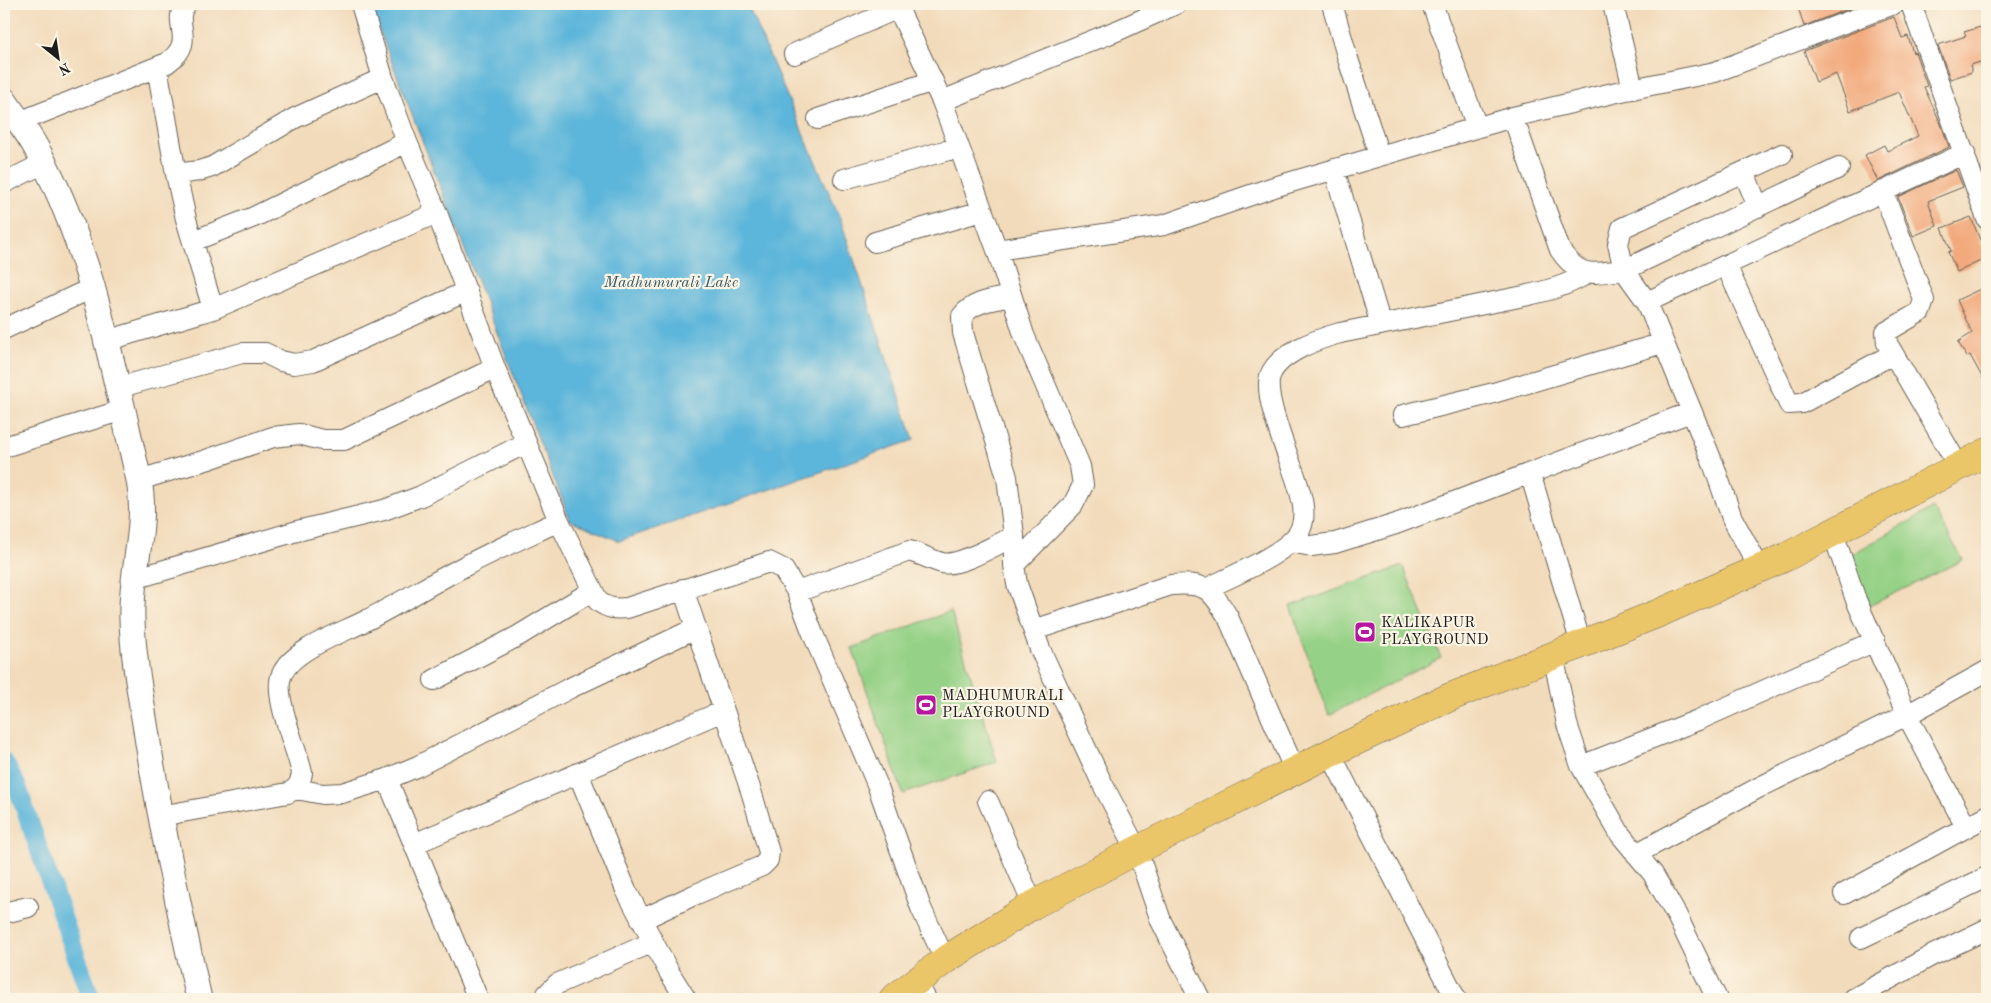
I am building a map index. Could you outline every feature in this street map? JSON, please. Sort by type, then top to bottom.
[{"type":"main road","points":[[892,999],[921,991],[945,960],[1033,905],[1330,753],[1448,698],[1760,569],[1987,452]]},
{"type":"street","points":[[361,4],[383,78],[437,213],[495,368],[559,521],[592,592],[604,607],[613,610],[627,608],[769,562],[783,569],[797,592],[877,784],[922,908],[945,960]]},
{"type":"street","points":[[942,101],[1121,29],[1176,4]]},
{"type":"street","points":[[1332,4],[1379,155]]},
{"type":"street","points":[[1432,4],[1477,127]]},
{"type":"street","points":[[1613,4],[1633,89]]},
{"type":"street","points":[[997,250],[1164,225],[1274,187],[1513,117],[1715,72],[1894,4]]},
{"type":"street","points":[[1911,4],[1987,220]]},
{"type":"street","points":[[794,54],[897,6],[942,101],[997,250],[1024,335],[1080,466],[1083,485],[1073,505],[1014,565]]},
{"type":"street","points":[[180,9],[183,45],[178,55],[172,59],[157,66],[8,109],[44,163],[76,239],[92,288],[106,341],[139,480],[142,496],[142,534],[134,579],[132,618],[136,666],[160,816],[199,999]]},
{"type":"street","points":[[157,66],[176,174],[213,309]]},
{"type":"street","points":[[176,174],[212,167],[296,118],[383,78]]},
{"type":"street","points":[[818,119],[933,81]]},
{"type":"street","points":[[1513,117],[1560,250],[1570,264],[1586,274]]},
{"type":"street","points":[[193,241],[254,217],[407,142]]},
{"type":"street","points":[[844,179],[959,147]]},
{"type":"street","points":[[1647,302],[1965,153]]},
{"type":"street","points":[[1760,569],[1732,518],[1714,466],[1647,302],[1624,270],[1618,244],[1622,228],[1782,154]]},
{"type":"street","points":[[4,184],[44,163]]},
{"type":"street","points":[[1206,589],[1278,552],[1291,542],[1301,528],[1304,514],[1299,489],[1273,411],[1270,394],[1270,376],[1280,363],[1294,351],[1319,339],[1381,324],[1524,296],[1567,284],[1586,274],[1624,270],[1839,168]]},
{"type":"street","points":[[1334,169],[1381,324]]},
{"type":"street","points":[[1744,172],[1758,207]]},
{"type":"street","points":[[1883,191],[1924,300],[1920,312],[1886,332],[1887,343],[1959,467]]},
{"type":"street","points":[[875,242],[982,211]]},
{"type":"street","points":[[106,341],[213,309],[437,213]]},
{"type":"street","points":[[1726,265],[1789,404],[1802,404],[1893,354]]},
{"type":"street","points":[[4,329],[92,288]]},
{"type":"street","points":[[4,447],[120,399],[242,353],[265,353],[281,361],[294,364],[313,361],[467,291]]},
{"type":"street","points":[[1011,296],[978,304],[962,316],[963,333],[1007,477],[1014,536],[1014,565],[1018,584],[1040,649],[1101,781],[1138,850],[1160,921],[1200,999]]},
{"type":"street","points":[[1403,415],[1490,394],[1663,343]]},
{"type":"street","points":[[139,480],[273,437],[299,434],[322,440],[344,440],[495,368]]},
{"type":"street","points":[[1291,542],[1311,546],[1335,543],[1396,524],[1691,412]]},
{"type":"street","points":[[134,579],[296,531],[384,510],[421,496],[526,443]]},
{"type":"street","points":[[1530,473],[1580,644]]},
{"type":"street","points":[[160,816],[288,793],[296,789],[300,783],[302,773],[281,704],[280,686],[281,675],[290,663],[300,654],[367,620],[465,566],[559,521]]},
{"type":"street","points":[[1833,533],[1856,600],[1907,715],[1966,827]]},
{"type":"street","points":[[797,592],[909,552],[943,563],[952,563],[1014,536]]},
{"type":"street","points":[[1034,630],[1171,585],[1191,583],[1206,589],[1217,600],[1228,617],[1295,771]]},
{"type":"street","points":[[641,920],[694,894],[762,866],[768,860],[768,852],[752,794],[683,589]]},
{"type":"street","points":[[434,680],[518,636],[592,592]]},
{"type":"street","points":[[296,789],[323,794],[342,793],[387,779],[418,766],[561,692],[696,628]]},
{"type":"street","points":[[1581,766],[1698,720],[1875,641]]},
{"type":"street","points":[[1553,654],[1567,724],[1581,766],[1620,834],[1653,874],[1677,916],[1714,998]]},
{"type":"street","points":[[1636,854],[1758,788],[1985,677]]},
{"type":"street","points":[[414,844],[724,711]]},
{"type":"street","points":[[1330,753],[1456,999]]},
{"type":"street","points":[[578,773],[626,890],[686,999]]},
{"type":"street","points":[[387,779],[478,999]]},
{"type":"street","points":[[988,800],[1033,905]]},
{"type":"street","points":[[1844,894],[1987,816]]},
{"type":"street","points":[[1861,938],[1987,877]]},
{"type":"street","points":[[4,913],[28,907]]},
{"type":"street","points":[[1853,999],[1931,956],[1987,929]]},
{"type":"street","points":[[545,999],[547,994],[557,984],[653,942]]},
{"type":"green space","points":[[1933,508],[1963,560],[1869,606],[1845,558]]},
{"type":"green space","name":"KALIKAPUR PLAYGROUND","points":[[1403,566],[1441,658],[1329,715],[1290,606]]},
{"type":"green space","name":"MADHUMURALI PLAYGROUND","points":[[951,611],[997,762],[903,794],[852,648]]},
{"type":"water","name":"Madhumurali Lake","points":[[369,4],[747,4],[840,218],[914,440],[619,541],[570,520]]},
{"type":"building","points":[[1797,4],[1861,4],[1804,26]]},
{"type":"building","points":[[1894,17],[1902,38],[1908,36],[1913,53],[1915,52],[1927,86],[1924,87],[1949,147],[1878,181],[1865,155],[1884,145],[1887,151],[1918,136],[1899,92],[1850,111],[1836,74],[1816,82],[1804,51]]},
{"type":"building","points":[[1987,25],[1987,60],[1970,65],[1972,72],[1950,79],[1938,45],[1966,36],[1964,32]]},
{"type":"building","points":[[1956,170],[1963,187],[1928,201],[1937,226],[1913,236],[1898,197]]},
{"type":"building","points":[[1971,217],[1987,258],[1957,272],[1948,252],[1951,251],[1942,228]]},
{"type":"building","points":[[1987,286],[1987,386],[1970,355],[1967,357],[1958,342],[1972,333],[1957,300]]},
{"type":"waterway","points":[[4,762],[17,786],[91,999]]},
{"type":"place","name":"KALIKAPUR PLAYGROUND","points":[[1365,632]]},
{"type":"place","name":"MADHUMURALI PLAYGROUND","points":[[926,705]]}]
